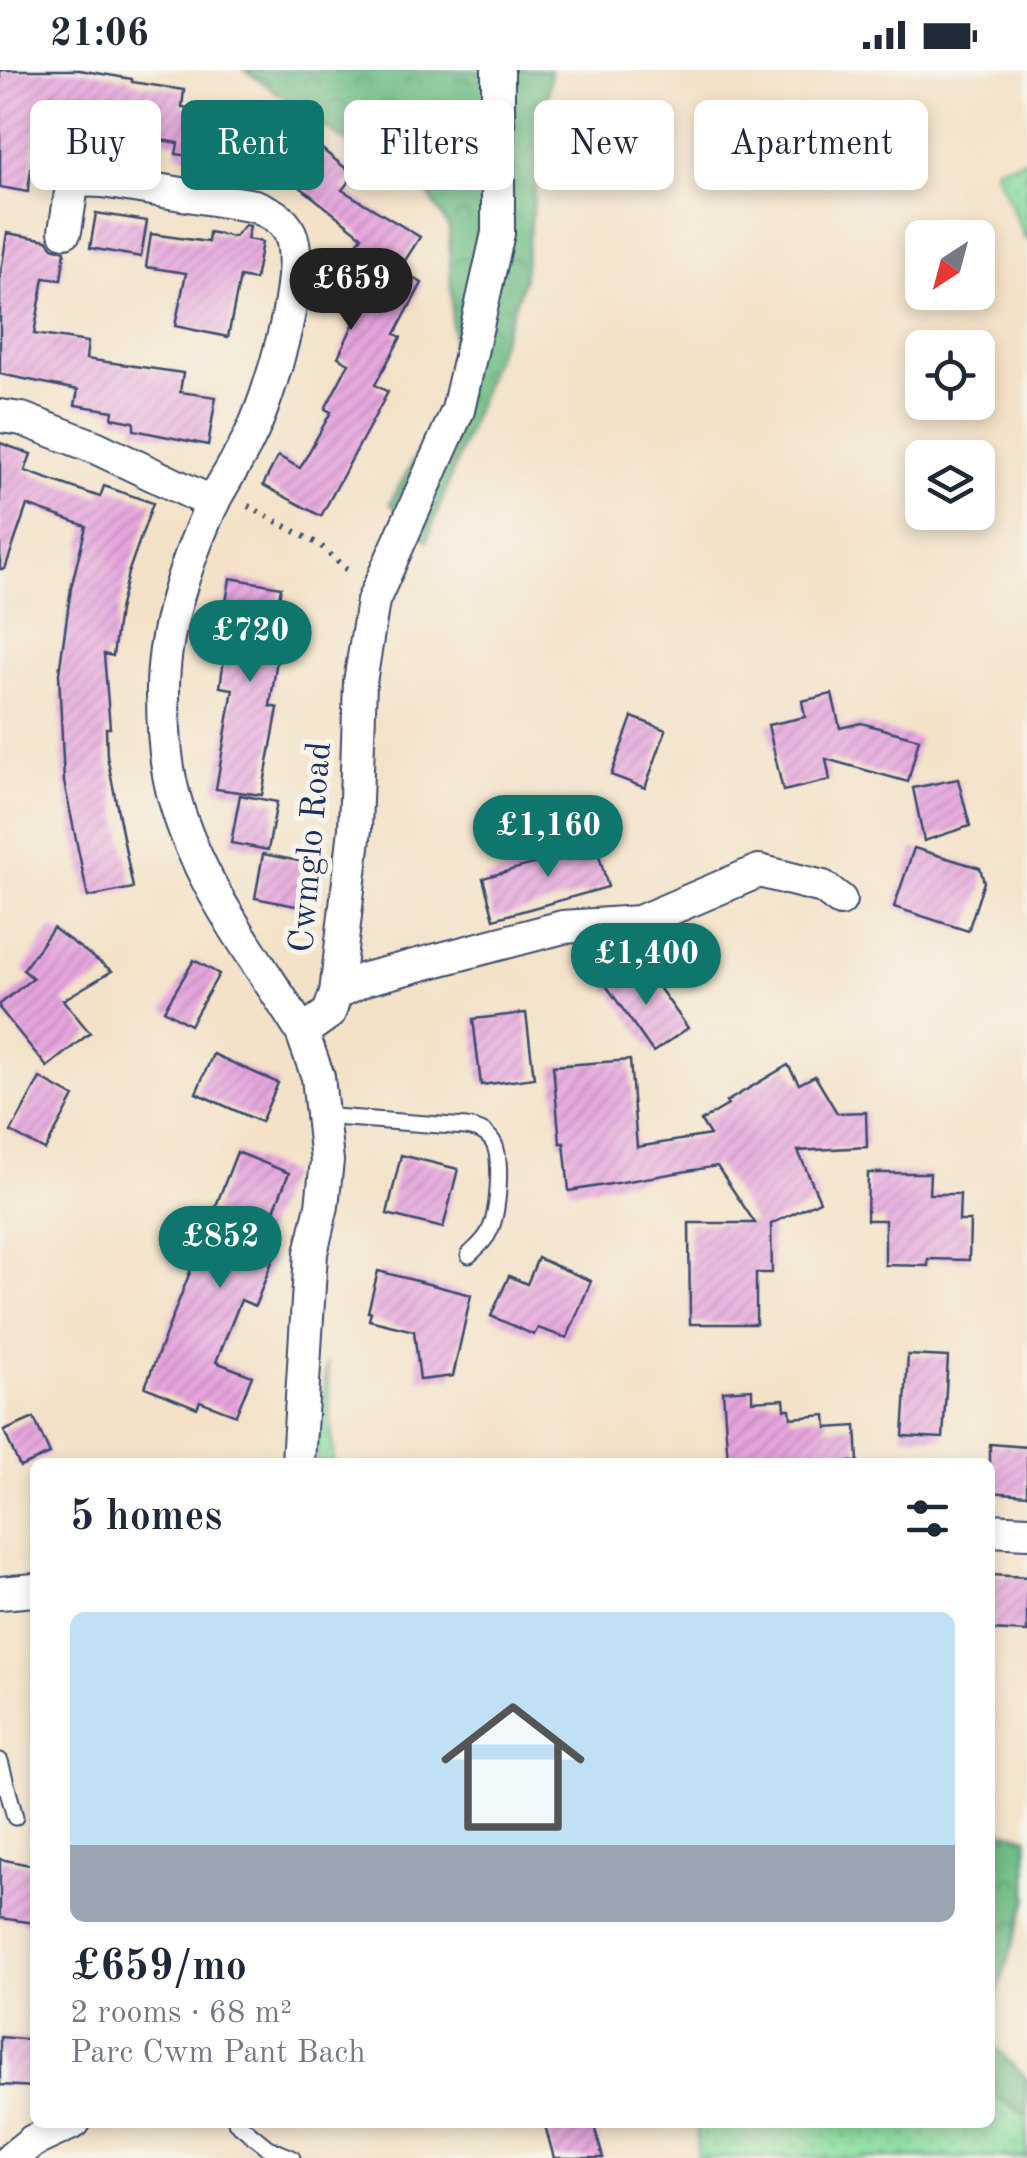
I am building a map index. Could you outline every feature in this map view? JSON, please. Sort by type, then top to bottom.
[{"type":"street","name":"Cwmglo Road","points":[[302,1032],[329,1013],[336,994],[356,829],[360,682],[373,601],[458,410],[498,233],[498,70]]},
{"type":"street","points":[[161,189],[226,198],[276,215],[289,231],[296,253],[273,380],[251,436],[213,503],[190,560],[166,650],[162,693],[174,800],[199,865],[302,1032],[318,1077],[327,1161],[311,1253],[298,1458]]},
{"type":"street","points":[[65,231],[71,190]]},
{"type":"street","points":[[0,416],[22,418],[95,446],[213,503]]},
{"type":"street","name":"Cwmglo Road","points":[[336,994],[365,979],[563,927],[639,922],[759,871],[823,887],[840,900]]},
{"type":"street","points":[[995,1530],[1027,1532]]},
{"type":"street","points":[[0,1593],[30,1590]]},
{"type":"street","points":[[12,2158],[33,2141],[61,2128]]},
{"type":"lane","points":[[320,1116],[482,1130],[496,1151],[497,1210],[488,1235],[469,1255]]},
{"type":"lane","points":[[0,1760],[15,1816]]},
{"type":"lane","points":[[243,2128],[268,2148],[292,2158]]},
{"type":"path","points":[[213,503],[238,500],[320,545],[373,601]]},
{"type":"green space","points":[[245,70],[551,70],[547,100],[534,100],[535,190],[523,282],[427,541],[390,503],[441,411],[453,357],[449,228],[426,190],[514,190],[514,100],[344,100],[344,141],[324,126],[324,100],[287,100]]},
{"type":"green space","points":[[1027,159],[1027,242],[994,169]]},
{"type":"green space","points":[[327,1361],[333,1458],[315,1458]]},
{"type":"green space","points":[[995,1829],[1027,1837],[1027,1900],[995,2001]]},
{"type":"green space","points":[[995,2047],[1027,2079],[1027,2116],[995,2096]]},
{"type":"green space","points":[[995,2096],[1027,2116],[1027,2158],[697,2158],[697,2128],[995,2128]]},
{"type":"building","points":[[0,70],[79,70],[184,90],[181,155],[176,154],[178,143],[161,140],[161,100],[30,100],[28,192],[0,187]]},
{"type":"building","points":[[324,151],[344,167],[342,190],[420,237],[399,270],[422,283],[395,334],[401,337],[375,385],[388,392],[321,516],[263,485],[278,456],[300,468],[331,412],[325,409],[349,363],[338,357],[361,308],[341,297],[361,260],[387,265],[358,242],[362,236],[304,190],[324,190]]},
{"type":"building","points":[[96,213],[147,221],[141,257],[90,248]]},
{"type":"building","points":[[245,225],[250,226],[247,239],[262,242],[255,280],[240,277],[228,337],[175,326],[186,273],[146,267],[151,234],[208,242],[209,232],[234,237]]},
{"type":"building","points":[[7,233],[47,240],[65,251],[61,280],[44,278],[34,334],[88,342],[86,359],[183,373],[180,392],[216,397],[208,445],[134,430],[134,422],[112,418],[113,411],[75,405],[78,390],[0,374],[0,278]]},
{"type":"building","points":[[0,443],[31,454],[25,471],[100,497],[104,486],[153,503],[128,573],[113,656],[104,654],[110,728],[106,728],[107,756],[133,888],[88,897],[64,782],[59,673],[71,588],[86,526],[27,505],[5,569],[0,569]]},
{"type":"building","points":[[230,578],[281,587],[275,624],[282,625],[270,706],[278,708],[262,795],[216,789],[233,689],[220,687],[230,616],[224,615]]},
{"type":"building","points":[[832,694],[840,728],[861,723],[919,739],[908,782],[826,759],[830,780],[783,791],[768,725],[805,717],[802,701]]},
{"type":"building","points":[[632,717],[666,730],[645,788],[611,775]]},
{"type":"building","points":[[958,779],[970,826],[924,841],[913,788]]},
{"type":"building","points":[[240,795],[277,802],[268,850],[231,843]]},
{"type":"building","points":[[593,834],[608,887],[494,919],[483,878],[565,855],[561,843]]},
{"type":"building","points":[[914,848],[980,868],[984,882],[968,931],[894,907]]},
{"type":"building","points":[[263,854],[309,863],[301,907],[255,898]]},
{"type":"building","points":[[53,928],[112,971],[63,1000],[90,1033],[47,1067],[0,1004],[33,978],[23,970]]},
{"type":"building","points":[[194,960],[219,974],[190,1025],[164,1010]]},
{"type":"building","points":[[627,964],[643,986],[653,979],[688,1028],[653,1052],[603,981]]},
{"type":"building","points":[[526,1013],[534,1078],[481,1085],[473,1019]]},
{"type":"building","points":[[213,1054],[278,1083],[261,1122],[196,1093]]},
{"type":"building","points":[[630,1060],[637,1147],[710,1135],[701,1121],[788,1065],[799,1084],[815,1076],[837,1113],[866,1112],[867,1147],[798,1151],[820,1201],[771,1224],[772,1273],[756,1273],[756,1324],[690,1324],[689,1223],[755,1223],[717,1166],[569,1191],[553,1066]]},
{"type":"building","points":[[40,1078],[74,1097],[45,1150],[11,1132]]},
{"type":"building","points":[[237,1152],[289,1173],[257,1253],[273,1259],[255,1306],[241,1300],[216,1362],[252,1376],[236,1415],[200,1401],[197,1408],[145,1387]]},
{"type":"building","points":[[401,1155],[458,1169],[443,1228],[387,1214]]},
{"type":"building","points":[[868,1173],[930,1173],[929,1194],[960,1194],[959,1221],[970,1221],[969,1260],[928,1259],[928,1266],[885,1265],[885,1220],[867,1220]]},
{"type":"building","points":[[538,1258],[591,1281],[567,1338],[538,1328],[534,1335],[491,1316],[509,1276],[527,1284]]},
{"type":"building","points":[[378,1271],[471,1295],[453,1376],[420,1380],[414,1331],[369,1320]]},
{"type":"building","points":[[908,1355],[948,1357],[943,1438],[903,1436]]},
{"type":"building","points":[[752,1389],[752,1401],[784,1399],[791,1418],[826,1415],[827,1428],[856,1426],[858,1458],[728,1458],[723,1391]]},
{"type":"building","points":[[34,1418],[50,1454],[30,1458],[30,1463],[20,1467],[4,1431]]},
{"type":"building","points":[[990,1444],[1027,1447],[1027,1495],[995,1492],[995,1458],[990,1458]]},
{"type":"building","points":[[995,1575],[1027,1577],[1027,1632],[995,1630]]},
{"type":"building","points":[[0,1859],[30,1865],[30,1922],[0,1918]]},
{"type":"building","points":[[0,2037],[30,2040],[30,2087],[0,2085]]},
{"type":"building","points":[[546,2128],[595,2128],[603,2158],[554,2158]]}]
